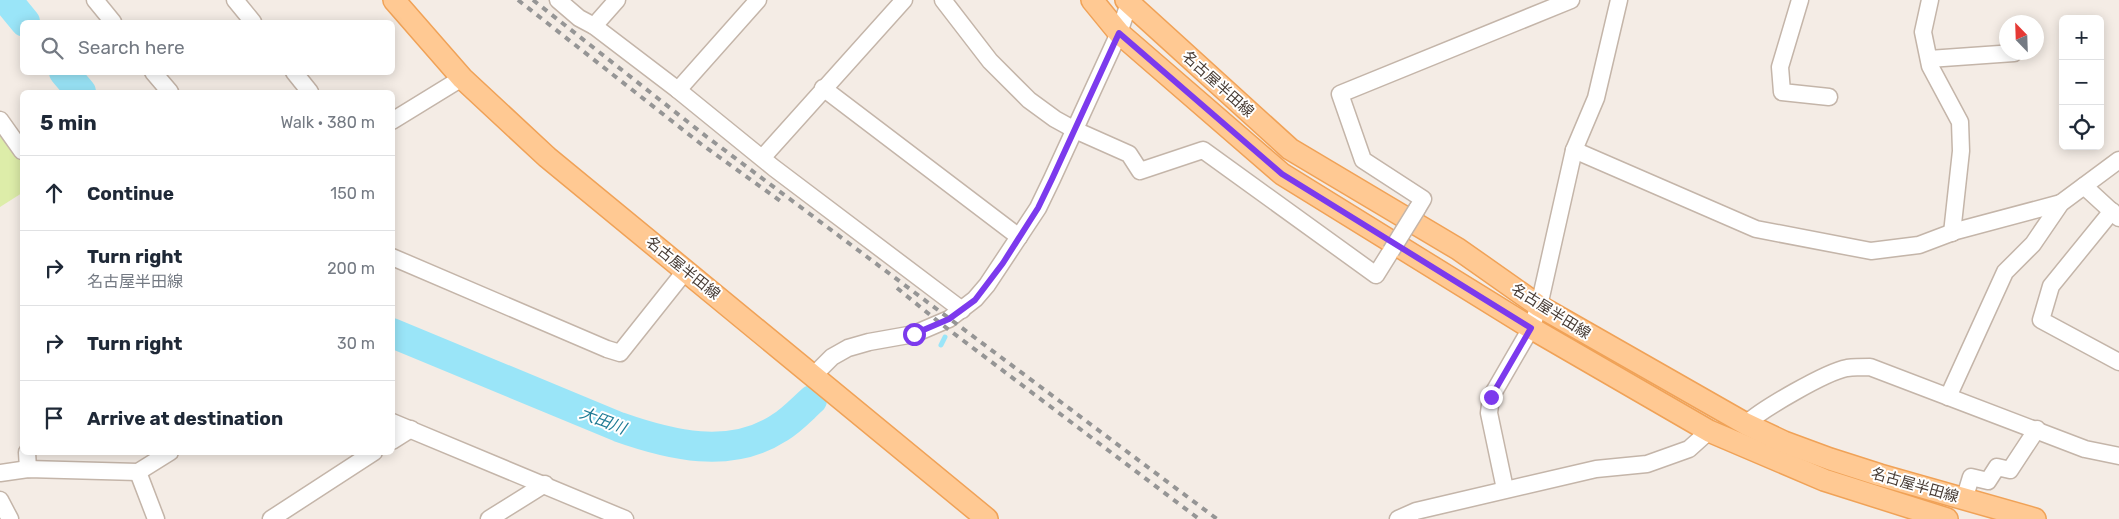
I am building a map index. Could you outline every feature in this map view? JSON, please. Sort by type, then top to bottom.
[{"type":"main road","name":"名古屋半田線","points":[[394,0],[462,78],[547,156],[987,519]]},
{"type":"main road","name":"名古屋半田線","points":[[1092,0],[1119,33],[1282,174],[1531,328],[1709,431],[1824,480],[1919,515],[1947,519]]},
{"type":"main road","name":"名古屋半田線","points":[[1129,1],[1290,149],[1458,249],[1538,306],[1746,424],[1830,460],[2035,519]]},
{"type":"street","points":[[95,0],[111,20]]},
{"type":"street","points":[[235,0],[251,20]]},
{"type":"street","points":[[558,0],[579,18],[594,26],[678,90],[763,157],[774,168],[962,310]]},
{"type":"street","points":[[594,26],[617,0]]},
{"type":"street","points":[[678,90],[758,0]]},
{"type":"street","points":[[763,157],[904,0]]},
{"type":"street","points":[[944,0],[990,61],[1011,83],[1044,111],[1075,130],[1129,154],[1140,171],[1203,150],[1376,275],[1423,199],[1363,160],[1340,94],[1571,0]]},
{"type":"street","points":[[1505,489],[1489,413],[1491,397],[1531,328],[1538,306],[1574,150],[1596,98],[1619,0]]},
{"type":"street","points":[[1800,0],[1780,67],[1782,92],[1829,96]]},
{"type":"street","points":[[1930,0],[1923,32],[1930,66],[1960,122],[1961,151],[1952,233]]},
{"type":"street","points":[[814,375],[832,357],[848,348],[868,342],[914,334],[949,319],[975,300],[1038,208],[1119,33],[1129,1]]},
{"type":"street","points":[[1929,59],[1999,53]]},
{"type":"street","points":[[156,75],[168,90]]},
{"type":"street","points":[[296,75],[308,90]]},
{"type":"street","points":[[395,119],[462,78]]},
{"type":"street","points":[[823,88],[1019,237]]},
{"type":"street","points":[[0,120],[20,148]]},
{"type":"street","points":[[1574,150],[1756,229],[1871,251],[1919,244],[2061,203]]},
{"type":"street","points":[[1948,397],[2006,272],[2033,244],[2061,203],[2119,160]]},
{"type":"street","points":[[2084,186],[2116,215],[2051,286],[2041,320],[2119,362]]},
{"type":"street","points":[[395,258],[620,353],[686,270]]},
{"type":"street","points":[[1746,424],[1758,413],[1831,374],[1846,368],[1870,367],[2085,448],[2119,456]]},
{"type":"street","points":[[395,423],[626,519]]},
{"type":"street","points":[[395,439],[410,429]]},
{"type":"street","points":[[1964,500],[1971,477],[1988,482],[1997,467],[2010,470],[2037,429]]},
{"type":"street","points":[[1398,519],[1416,511],[1505,489],[1596,469],[1647,464],[1689,449],[1709,431]]},
{"type":"street","points":[[0,473],[28,461],[138,472],[165,455]]},
{"type":"street","points":[[271,519],[369,455]]},
{"type":"street","points":[[138,472],[156,519]]},
{"type":"street","points":[[489,519],[544,484]]},
{"type":"street","points":[[0,500],[10,519]]},
{"type":"green space","points":[[0,120],[20,148],[20,194],[0,207]]},
{"type":"waterway","name":"大田川","points":[[7,0],[23,20]]},
{"type":"waterway","name":"大田川","points":[[67,75],[79,90]]},
{"type":"waterway","name":"大田川","points":[[395,334],[619,427],[679,444],[720,446],[741,444],[760,438],[783,425],[812,400]]},
{"type":"waterway","points":[[941,345],[945,337]]},
{"type":"waterway","name":"大田川","points":[[812,400],[817,396]]},
{"type":"railway","points":[[518,0],[701,144],[783,203]]},
{"type":"railway","points":[[533,0],[707,137],[1217,519]]},
{"type":"railway","points":[[897,288],[940,323],[1199,519]]},
{"type":"route","points":[[914,334],[949,319],[975,300],[1003,263],[1038,208],[1119,33],[1282,174],[1531,328],[1491,397]]}]
